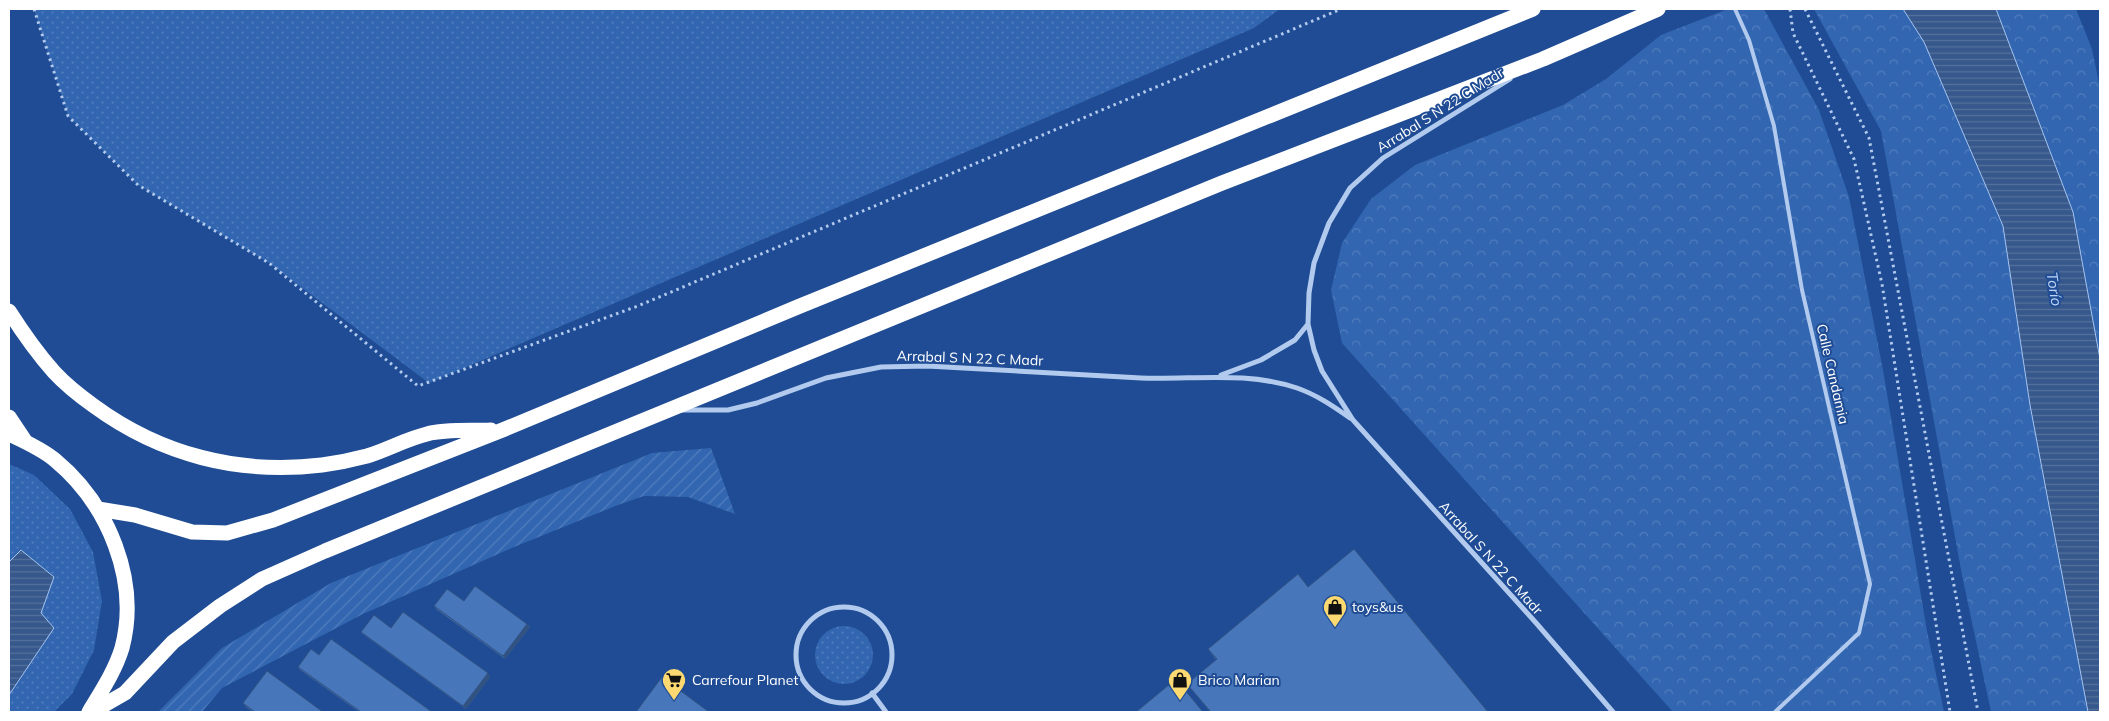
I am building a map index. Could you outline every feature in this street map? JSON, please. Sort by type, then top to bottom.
[{"type":"highway","points":[[98,509],[135,515],[192,532],[227,533],[273,520],[505,429],[810,302],[1533,9]]},
{"type":"highway","points":[[91,712],[125,693],[173,642],[220,606],[262,579],[325,551],[1222,183],[1543,58],[1658,9]]},
{"type":"highway","points":[[9,311],[31,345],[55,373],[84,398],[120,424],[152,441],[192,456],[242,465],[282,467],[323,464],[367,456],[428,433],[505,429]]},
{"type":"highway","points":[[9,418],[26,442]]},
{"type":"highway","points":[[9,434],[54,459],[78,482],[98,509],[114,540],[123,573],[126,624],[122,648],[113,671],[91,712]]},
{"type":"street","name":"Arrabal S N 22 C Madr","points":[[1543,58],[1383,158],[1350,188],[1329,224],[1314,263],[1308,293],[1308,324],[1314,350],[1322,372],[1353,420],[1536,624],[1612,712]]},
{"type":"street","name":"Arrabal S N 22 C Madr","points":[[1218,376],[1261,360],[1295,340],[1308,324]]},
{"type":"street","name":"Arrabal S N 22 C Madr","points":[[667,410],[728,410],[757,403],[826,378],[881,367],[927,366],[1172,379],[1218,376],[1262,381],[1296,388],[1323,399],[1353,420]]},
{"type":"street","points":[[849,607],[865,611],[878,621],[888,634],[892,650],[891,666],[884,681],[872,693],[859,700],[844,703],[836,702],[815,693],[804,682],[798,668],[796,653],[799,638],[806,624],[818,614],[833,608],[849,607]]},
{"type":"street","points":[[872,693],[886,712]]},
{"type":"lane","name":"Calle Candamia","points":[[1735,9],[1749,40],[1774,126],[1802,290],[1870,584],[1859,633],[1775,712]]},
{"type":"path","points":[[34,9],[68,116],[138,185],[268,263],[418,386],[638,306],[1341,9]]},
{"type":"path","points":[[1790,9],[1793,33],[1854,159],[1882,284],[1950,712]]},
{"type":"path","points":[[1805,9],[1869,138],[1978,712]]},
{"type":"green space","points":[[34,9],[1280,9],[1254,28],[429,383],[269,263],[138,185],[68,116]]},
{"type":"green space","points":[[1728,9],[1764,9],[1819,110],[1849,197],[1883,370],[1927,631],[1944,712],[1673,712],[1342,343],[1331,290],[1342,243],[1371,199],[1415,165],[1563,105],[1606,79],[1661,35]]},
{"type":"green space","points":[[1814,9],[2076,9],[2092,49],[2100,88],[2100,712],[1991,712],[1962,575],[1881,131]]},
{"type":"green space","points":[[711,448],[735,514],[688,497],[644,496],[514,547],[363,614],[222,688],[202,712],[158,712],[222,648],[331,583],[652,453]]},
{"type":"green space","points":[[9,464],[34,475],[70,509],[93,552],[102,601],[94,650],[72,694],[54,712],[9,712]]},
{"type":"green space","points":[[844,626],[855,628],[865,634],[871,644],[873,655],[871,666],[865,676],[855,682],[844,684],[833,682],[823,676],[817,666],[815,655],[817,644],[823,634],[833,628]]},
{"type":"water","name":"Torío","points":[[1903,9],[1996,9],[2073,212],[2100,359],[2100,712],[2088,712],[2030,405],[2003,226],[1924,42]]},
{"type":"water","points":[[21,550],[54,577],[41,613],[54,628],[9,695],[9,562]]},
{"type":"building","name":"toys&us","points":[[1354,549],[1488,712],[1211,712],[1187,684],[1217,659],[1208,649],[1298,574],[1308,587]]},
{"type":"building","points":[[475,586],[527,624],[503,656],[434,606],[447,589],[464,601]]},
{"type":"building","points":[[403,612],[488,673],[463,706],[361,632],[374,615],[391,628]]},
{"type":"building","points":[[331,639],[432,712],[361,712],[298,667],[311,649],[319,655]]},
{"type":"building","points":[[267,671],[323,712],[255,712],[243,703]]},
{"type":"building","points":[[662,677],[709,712],[636,712]]},
{"type":"building","points":[[1176,679],[1203,712],[1136,712]]},
{"type":"place","name":"toys&us","points":[[1335,628]]},
{"type":"place","name":"Carrefour Planet","points":[[674,701]]},
{"type":"place","name":"Brico Marian","points":[[1180,701]]}]
